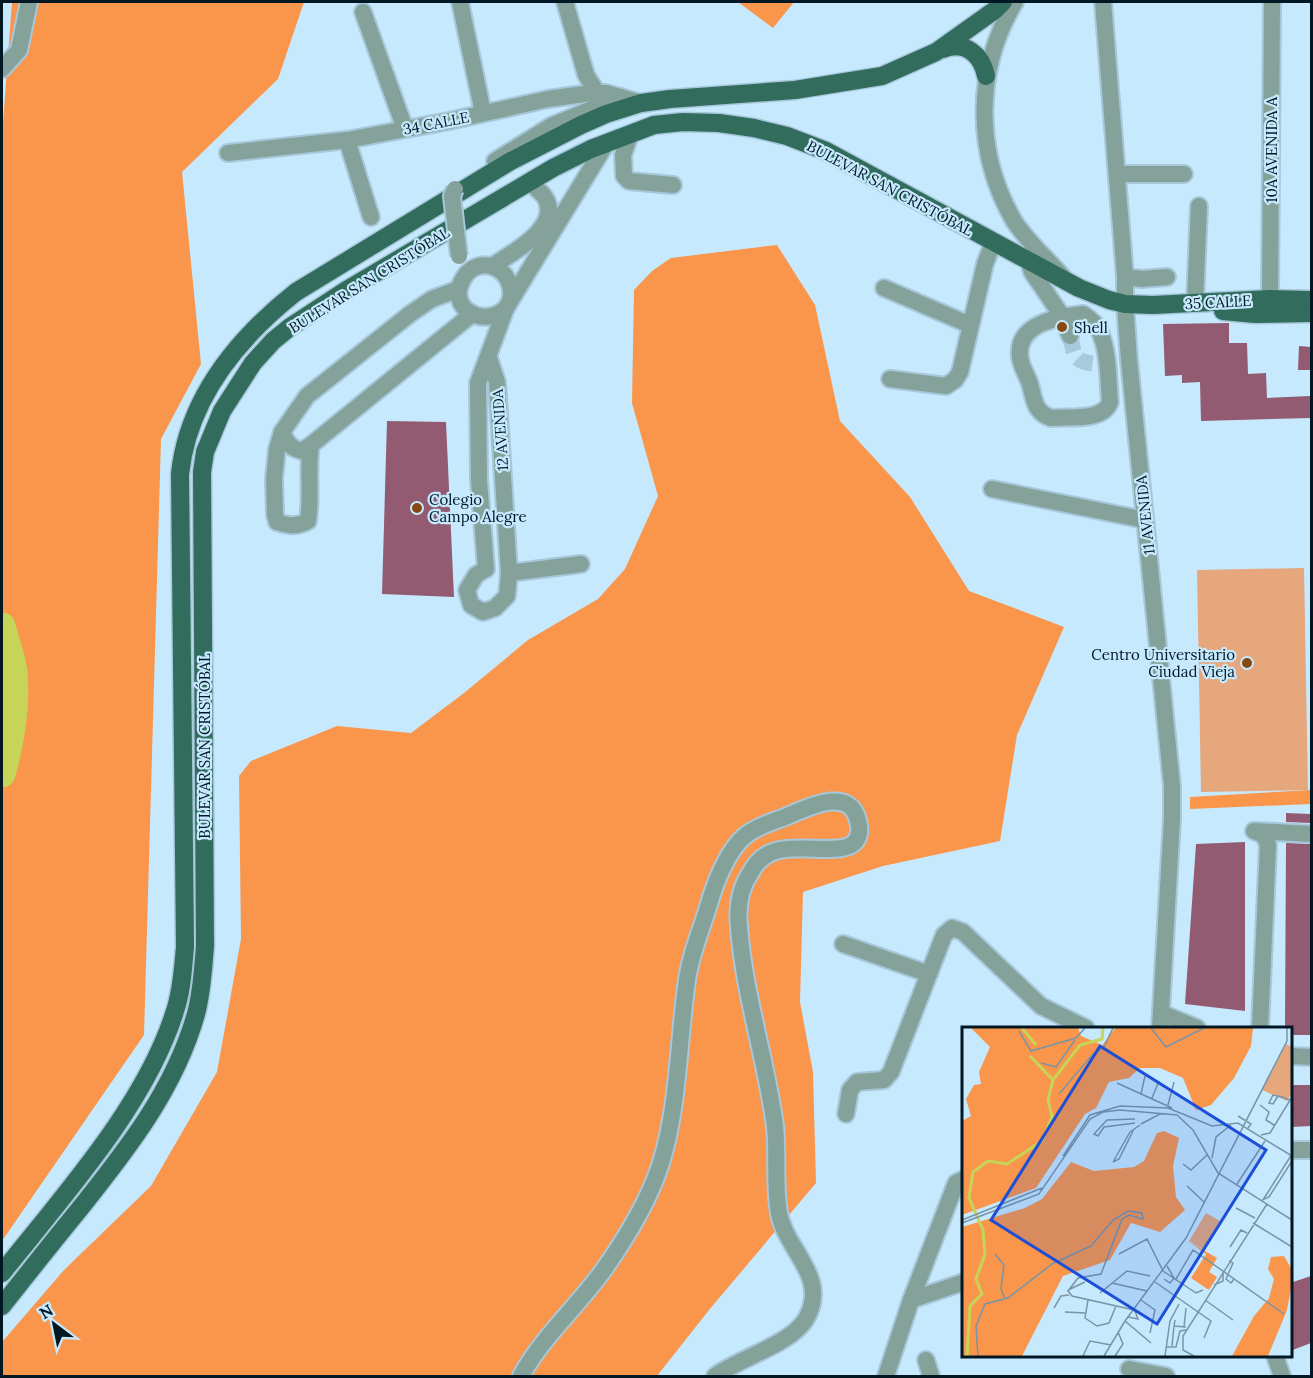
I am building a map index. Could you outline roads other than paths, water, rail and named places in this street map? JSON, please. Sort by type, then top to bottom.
[{"type":"main road","name":"BULEVAR SAN CRISTÓBAL","points":[[2,1273],[91,1160],[130,1103],[149,1074],[164,1043],[176,1009],[185,947],[180,474],[186,437],[199,405],[216,375],[273,310],[296,292],[509,162],[581,125],[641,103],[795,90],[882,76],[936,52],[972,28],[1003,2]]},
{"type":"main road","points":[[936,52],[946,47],[958,46],[969,49],[984,65],[986,76]]},
{"type":"main road","name":"BULEVAR SAN CRISTÓBAL","points":[[2,1306],[108,1173],[165,1091],[182,1054],[202,989],[205,946],[202,472],[212,430],[226,404],[253,363],[273,341],[290,327],[345,291],[553,168],[654,125],[682,122],[719,123],[754,128],[787,136],[826,151],[1029,262],[1095,295],[1125,303]]},
{"type":"main road","name":"35 CALLE","points":[[1125,303],[1153,305],[1270,299],[1311,300]]},
{"type":"main road","points":[[1153,305],[1255,314],[1311,313]]},
{"type":"street","points":[[2,69],[19,50],[28,2]]},
{"type":"street","points":[[460,2],[483,113]]},
{"type":"street","points":[[565,2],[586,75],[598,94]]},
{"type":"street","points":[[1016,2],[994,45],[986,76],[983,107],[986,138],[992,167],[1005,202],[1016,223],[1064,279]]},
{"type":"street","name":"11 AVENIDA","points":[[1104,2],[1125,277],[1125,303],[1172,786],[1160,1021]]},
{"type":"street","name":"10A AVENIDA A","points":[[1270,299],[1272,2]]},
{"type":"street","points":[[363,12],[405,129]]},
{"type":"street","name":"34 CALLE","points":[[228,153],[347,140],[548,99],[598,94],[622,97],[641,103]]},
{"type":"street","points":[[311,445],[308,473],[310,506],[308,521],[290,526],[277,522],[274,515],[274,479],[277,449],[282,432],[307,396],[385,333],[432,299],[460,285],[470,270],[484,265],[492,266],[505,274],[512,294],[508,305],[494,317],[479,317],[472,314],[462,304],[460,285],[459,256],[452,195],[455,189],[551,126],[622,97]]},
{"type":"street","points":[[630,135],[623,155],[624,176],[628,181],[673,185]]},
{"type":"street","points":[[347,140],[371,217]]},
{"type":"street","name":"12 AVENIDA","points":[[489,358],[497,382],[508,573],[507,596],[495,608],[483,612],[471,605],[467,590],[476,574],[486,569],[479,480],[478,383],[508,305],[606,144]]},
{"type":"street","points":[[1117,174],[1184,174]]},
{"type":"street","points":[[492,266],[532,240],[544,224],[548,208],[544,196],[530,182]]},
{"type":"street","points":[[1195,303],[1199,206]]},
{"type":"street","points":[[890,379],[946,386],[955,380],[960,372],[985,264],[993,243]]},
{"type":"street","points":[[1029,262],[1032,272],[1062,316],[1070,336]]},
{"type":"street","points":[[1125,277],[1167,278]]},
{"type":"street","points":[[884,288],[970,325]]},
{"type":"street","points":[[282,432],[286,442],[292,448],[302,451],[472,314]]},
{"type":"street","points":[[1083,314],[1100,331],[1101,364],[1110,402],[1108,407],[1098,415],[1051,418],[1039,410],[1034,402],[1030,383],[1021,364],[1021,347],[1032,329],[1042,323],[1062,316],[1083,314]]},
{"type":"street","points":[[1101,364],[1130,360]]},
{"type":"street","points":[[992,489],[1145,520]]},
{"type":"street","points":[[508,573],[580,564]]},
{"type":"street","points":[[521,1377],[529,1362],[553,1330],[604,1269],[636,1217],[659,1169],[677,1079],[690,961],[712,891],[732,852],[746,835],[764,825],[836,800],[852,807],[860,827],[859,835],[854,843],[840,849],[798,848],[777,850],[765,855],[744,882],[737,905],[747,991],[758,1035],[775,1127],[779,1213],[784,1228],[810,1275],[814,1291],[811,1308],[798,1330],[788,1338],[735,1363],[715,1377]]},
{"type":"street","points":[[1260,1027],[1268,844],[1264,835],[1254,831],[1311,834]]},
{"type":"street","points":[[846,1114],[850,1090],[856,1082],[884,1080],[891,1072],[944,935],[952,928],[963,932],[1041,1006],[1082,1027]]},
{"type":"street","points":[[843,944],[929,974]]},
{"type":"street","points":[[1160,1021],[1188,1027]]},
{"type":"street","points":[[1292,1056],[1311,1057]]},
{"type":"street","points":[[1292,1150],[1311,1150]]},
{"type":"street","points":[[886,1377],[956,1183],[962,1180]]},
{"type":"street","points":[[912,1300],[962,1282]]},
{"type":"street","points":[[1275,1357],[1282,1377]]},
{"type":"street","points":[[926,1360],[931,1377]]},
{"type":"street","points":[[1129,1367],[1166,1377]]},
{"type":"waterway","points":[[2,626],[12,661],[15,685],[12,724],[2,774]]},
{"type":"tunnel","points":[[1070,336],[1076,356],[1083,361],[1095,364]]},
{"type":"place","name":"Shell","points":[[1062,327]]},
{"type":"place","name":"Colegio Campo Alegre","points":[[417,508]]},
{"type":"place","name":"Centro Universitario Ciudad Vieja","points":[[1247,663]]}]
